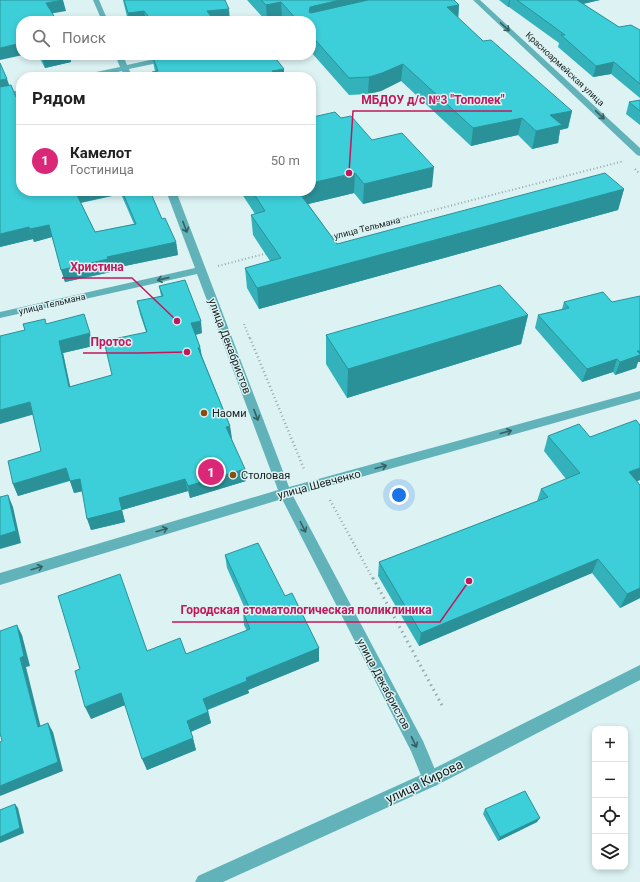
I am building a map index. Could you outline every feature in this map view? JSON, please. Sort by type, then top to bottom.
[{"type":"street","points":[[96,0],[103,16]]},
{"type":"street","name":"Красноармейская улица","points":[[476,0],[640,153]]},
{"type":"street","points":[[121,60],[126,72]]},
{"type":"street","points":[[107,72],[160,60]]},
{"type":"street","points":[[0,96],[16,93]]},
{"type":"street","name":"улица Декабристов","points":[[173,196],[285,493],[381,680],[417,746],[431,779]]},
{"type":"street","name":"улица Тельмана","points":[[0,316],[202,270]]},
{"type":"street","name":"улица Шевченко","points":[[0,579],[285,493],[640,395]]},
{"type":"street","name":"улица Кирова","points":[[204,882],[431,779],[639,674]]},
{"type":"path","name":"улица Тельмана","points":[[328,238],[626,161]]},
{"type":"path","points":[[202,270],[274,252]]},
{"type":"path","points":[[216,259],[222,273]]},
{"type":"path","points":[[243,324],[304,469],[321,483],[443,707]]},
{"type":"building","points":[[0,0],[63,0],[46,3],[54,16],[16,16],[16,44],[0,48]]},
{"type":"building","points":[[124,0],[225,0],[229,9],[207,11],[210,16],[148,16],[144,11],[128,13]]},
{"type":"building","points":[[261,0],[340,0],[310,7],[309,12],[311,13],[368,0],[454,0],[459,5],[447,7],[483,41],[491,40],[572,111],[550,115],[562,125],[536,131],[522,118],[473,128],[403,64],[369,77],[349,78],[316,41],[316,16],[294,16],[281,2],[266,5]]},
{"type":"building","points":[[517,0],[577,0],[619,27],[631,25],[640,30],[640,84],[614,62],[596,66],[561,35],[565,35]]},
{"type":"building","points":[[154,60],[277,60],[284,69],[272,71],[273,72],[152,72],[158,71]]},
{"type":"building","points":[[0,63],[7,79],[0,80]]},
{"type":"building","points":[[11,85],[16,97],[16,196],[77,196],[95,232],[136,224],[124,196],[152,196],[162,219],[165,218],[176,242],[107,257],[108,259],[61,270],[49,225],[30,229],[29,227],[0,234],[0,87]]},
{"type":"building","points":[[640,100],[640,111],[629,102]]},
{"type":"building","points":[[335,112],[341,118],[351,116],[372,140],[402,133],[434,167],[364,184],[355,173],[316,182],[316,116]]},
{"type":"building","points":[[605,173],[624,189],[257,288],[245,268],[281,258],[251,215],[265,211],[255,196],[302,196],[337,244]]},
{"type":"building","points":[[185,280],[201,321],[191,323],[200,347],[198,348],[230,426],[226,427],[245,469],[188,486],[185,479],[119,498],[122,510],[87,519],[80,479],[70,481],[66,468],[13,484],[8,461],[41,451],[30,402],[0,410],[0,336],[25,330],[23,324],[45,319],[46,324],[84,314],[90,333],[59,341],[69,387],[112,375],[104,341],[147,332],[137,301],[163,296],[159,286]]},
{"type":"building","points":[[500,285],[528,315],[348,369],[326,335]]},
{"type":"building","points":[[603,292],[612,302],[640,296],[640,351],[637,351],[640,355],[620,362],[617,359],[587,369],[538,315],[569,308],[564,302]]},
{"type":"building","points":[[636,420],[640,425],[640,468],[629,472],[640,485],[640,588],[627,594],[598,559],[421,633],[379,562],[548,497],[541,489],[580,473],[548,436],[579,424],[590,437]]},
{"type":"building","points":[[8,495],[16,531],[0,536],[0,497]]},
{"type":"building","points":[[258,543],[285,596],[292,593],[319,648],[246,678],[247,681],[203,699],[208,712],[187,721],[193,738],[142,759],[121,693],[85,707],[75,671],[80,669],[58,596],[120,574],[147,651],[180,638],[186,654],[250,629],[243,612],[250,609],[225,555]]},
{"type":"building","points":[[17,625],[24,656],[20,658],[38,727],[48,723],[58,762],[0,786],[0,742],[2,741],[0,733],[0,631]]},
{"type":"building","points":[[525,791],[540,818],[500,837],[485,809]]},
{"type":"building","points":[[15,804],[20,828],[0,837],[0,810]]},
{"type":"place","name":"МБДОУ д/с №3 \"Тополек\"","points":[[349,173]]},
{"type":"place","name":"Христина","points":[[177,321]]},
{"type":"place","name":"Протос","points":[[187,352]]},
{"type":"place","name":"Наоми","points":[[204,413]]},
{"type":"place","name":"Камелот","points":[[211,472]]},
{"type":"place","name":"Столовая","points":[[233,475]]},
{"type":"place","name":"Городская стоматологическая поликлиника","points":[[469,581]]}]
